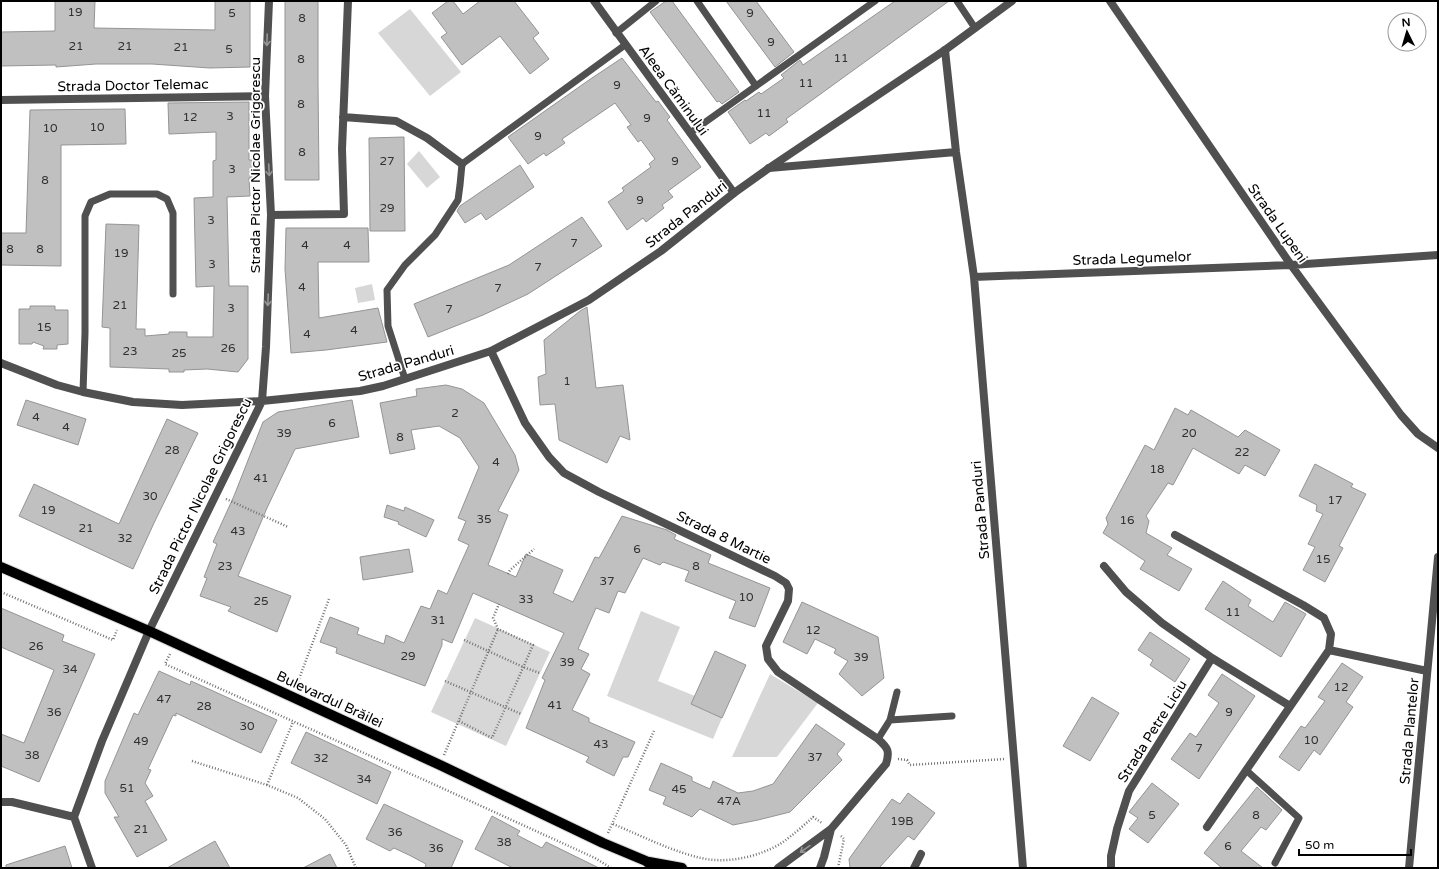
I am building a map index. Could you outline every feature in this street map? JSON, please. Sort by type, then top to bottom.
[{"type":"main road","name":"Bulevardul Brăilei","points":[[1,567],[149,631],[293,697],[440,765],[655,868]]},
{"type":"main road","name":"Bulevardul Brăilei","points":[[647,865],[682,868]]},
{"type":"street","name":"Strada Pictor Nicolae Grigorescu","points":[[74,817],[102,741],[149,631],[262,401],[266,347],[271,215],[265,96],[269,1]]},
{"type":"street","points":[[271,215],[344,214],[342,149],[348,1]]},
{"type":"street","name":"Aleea Căminului","points":[[594,1],[734,193]]},
{"type":"street","name":"Strada Panduri","points":[[1,363],[57,385],[83,392],[133,402],[175,404],[262,401],[360,391],[383,386],[491,351],[589,300],[661,250],[734,193],[769,168],[945,50],[1012,1]]},
{"type":"street","name":"Strada Lupeni","points":[[1110,1],[1291,265],[1401,415],[1418,434],[1438,448]]},
{"type":"street","name":"Strada Panduri","points":[[945,50],[956,152],[974,277],[1023,868]]},
{"type":"street","name":"Strada Doctor Telemac","points":[[1,100],[265,96]]},
{"type":"street","points":[[343,118],[396,121],[427,138],[462,164]]},
{"type":"street","points":[[769,168],[956,152]]},
{"type":"street","points":[[1291,265],[1438,255]]},
{"type":"street","name":"Strada Legumelor","points":[[974,277],[1291,265]]},
{"type":"street","name":"Strada 8 Martie","points":[[491,351],[525,423],[548,457],[564,473],[599,492],[786,583],[789,589],[788,601],[766,646],[768,659],[778,672],[878,739],[886,747],[888,756]]},
{"type":"street","points":[[1176,535],[1324,618],[1331,634],[1329,650],[1207,827]]},
{"type":"street","name":"Strada Plantelor","points":[[1409,868],[1427,671],[1436,596],[1438,557]]},
{"type":"street","points":[[1104,566],[1126,592],[1162,623],[1212,658],[1290,706]]},
{"type":"street","points":[[1329,650],[1427,671]]},
{"type":"street","name":"Strada Petre Liciu","points":[[1111,868],[1111,856],[1117,829],[1129,791],[1212,658]]},
{"type":"street","points":[[778,868],[831,829],[879,773],[886,764],[888,756]]},
{"type":"street","points":[[1,802],[12,802],[74,817],[92,868]]},
{"type":"street","points":[[820,868],[831,829]]},
{"type":"street","points":[[914,868],[921,854]]},
{"type":"lane","points":[[616,33],[656,1]]},
{"type":"lane","points":[[697,1],[756,86]]},
{"type":"lane","points":[[690,133],[875,1]]},
{"type":"lane","points":[[957,1],[974,28]]},
{"type":"lane","points":[[405,379],[388,326],[387,290],[405,266],[435,235],[458,200],[462,164],[625,45]]},
{"type":"lane","points":[[83,392],[86,216],[91,202],[110,194],[157,194],[167,199],[174,213],[173,294]]},
{"type":"lane","points":[[878,739],[890,720],[897,692]]},
{"type":"lane","points":[[890,720],[952,716]]},
{"type":"lane","points":[[1246,770],[1299,818],[1275,863]]},
{"type":"path","points":[[215,494],[288,527]]},
{"type":"path","points":[[508,574],[510,570],[534,549]]},
{"type":"path","points":[[1,592],[113,640]]},
{"type":"path","points":[[293,697],[329,600]]},
{"type":"path","points":[[459,721],[492,738],[533,645],[498,629],[493,618],[499,604]]},
{"type":"path","points":[[440,765],[498,629]]},
{"type":"path","points":[[464,640],[523,667],[540,673]]},
{"type":"path","points":[[165,664],[595,858],[611,868]]},
{"type":"path","points":[[445,681],[521,714]]},
{"type":"path","points":[[267,785],[293,722]]},
{"type":"path","points":[[654,731],[613,824],[676,851],[702,858],[729,860],[755,855],[780,844],[813,817]]},
{"type":"path","points":[[888,756],[907,760],[910,765],[1014,759]]},
{"type":"path","points":[[192,761],[267,785],[298,798],[325,819],[346,845],[356,868]]},
{"type":"path","points":[[838,868],[844,838]]},
{"type":"shaded area","points":[[410,9],[461,72],[430,96],[378,33]]},
{"type":"shaded area","points":[[419,151],[440,177],[427,188],[407,164]]},
{"type":"shaded area","points":[[372,284],[375,300],[358,303],[355,288]]},
{"type":"shaded area","points":[[641,611],[680,627],[658,681],[695,696],[722,718],[713,739],[607,696]]},
{"type":"shaded area","points":[[475,618],[550,652],[506,746],[431,712]]},
{"type":"shaded area","points":[[770,674],[818,703],[777,757],[732,757]]},
{"type":"building","points":[[55,1],[95,1],[94,28],[215,30],[215,1],[250,1],[250,67],[210,68],[152,64],[96,64],[56,67],[56,65],[1,66],[1,32],[55,31]]},
{"type":"building","points":[[285,1],[318,1],[319,180],[285,180]]},
{"type":"building","points":[[448,1],[453,1],[463,14],[480,1],[514,1],[539,33],[533,38],[549,59],[530,74],[500,36],[462,65],[441,37],[447,33],[432,13]]},
{"type":"building","points":[[666,1],[672,1],[739,92],[722,104],[719,101],[717,102],[650,12]]},
{"type":"building","points":[[726,1],[756,1],[794,52],[775,67]]},
{"type":"building","points":[[895,1],[949,1],[786,119],[788,122],[769,136],[766,133],[750,144],[728,112],[759,92],[761,94],[784,78],[781,75],[800,60],[803,65]]},
{"type":"building","points":[[622,58],[656,102],[658,101],[670,117],[667,120],[701,167],[668,191],[673,197],[662,205],[664,208],[646,222],[643,218],[627,230],[608,202],[624,191],[622,188],[651,167],[649,164],[655,159],[641,140],[638,142],[627,127],[631,125],[615,103],[562,139],[565,143],[546,156],[544,153],[528,164],[508,137]]},
{"type":"building","points":[[249,102],[249,160],[252,160],[252,178],[249,178],[250,196],[227,197],[229,286],[248,286],[248,359],[238,372],[207,369],[169,372],[169,369],[110,367],[110,328],[102,327],[106,224],[139,225],[136,329],[145,329],[145,336],[169,334],[169,332],[187,332],[187,337],[213,337],[214,286],[196,287],[194,198],[213,197],[213,161],[216,160],[216,132],[169,134],[168,103]]},
{"type":"building","points":[[125,109],[126,144],[61,145],[61,266],[1,265],[1,233],[26,233],[30,110]]},
{"type":"building","points":[[404,137],[405,231],[370,231],[369,138]]},
{"type":"building","points":[[520,165],[534,187],[486,220],[481,213],[465,223],[457,211],[460,206]]},
{"type":"building","points":[[582,217],[602,246],[528,294],[483,315],[428,337],[414,304],[509,265]]},
{"type":"building","points":[[286,228],[368,228],[369,262],[318,262],[319,318],[378,308],[387,342],[291,353],[285,269]]},
{"type":"building","points":[[30,306],[55,306],[55,310],[68,310],[68,344],[57,345],[57,349],[43,349],[44,346],[33,342],[32,344],[19,344],[19,309],[30,309]]},
{"type":"building","points":[[587,307],[596,388],[623,385],[630,440],[620,436],[607,463],[559,440],[555,404],[540,405],[538,377],[546,374],[544,340]]},
{"type":"building","points":[[446,385],[462,389],[484,403],[515,455],[519,470],[498,511],[508,515],[488,565],[516,577],[526,554],[563,570],[553,593],[573,602],[595,557],[599,558],[622,516],[667,530],[676,535],[674,539],[711,555],[708,563],[770,588],[755,627],[729,618],[736,601],[685,581],[689,571],[663,562],[660,565],[643,558],[625,593],[618,591],[609,613],[596,608],[578,649],[589,654],[581,669],[590,674],[572,710],[589,718],[589,722],[635,742],[628,757],[623,757],[614,776],[586,762],[589,757],[526,728],[545,680],[542,678],[564,633],[473,593],[452,643],[442,639],[442,645],[425,686],[336,653],[337,648],[320,642],[330,617],[359,628],[357,634],[384,644],[386,635],[404,643],[421,606],[430,609],[438,590],[447,594],[469,545],[458,540],[466,521],[458,518],[479,467],[460,438],[439,426],[411,430],[415,449],[390,454],[380,403],[417,396],[416,389]]},
{"type":"building","points":[[26,400],[86,419],[78,445],[17,425]]},
{"type":"building","points":[[352,400],[359,437],[295,449],[267,508],[238,576],[291,596],[277,632],[228,611],[231,607],[200,596],[207,578],[204,577],[217,544],[213,542],[234,496],[263,422],[278,412]]},
{"type":"building","points":[[1175,408],[1188,415],[1191,410],[1238,437],[1245,430],[1280,450],[1265,476],[1245,465],[1239,474],[1193,448],[1173,485],[1168,483],[1146,516],[1149,521],[1146,533],[1172,548],[1167,555],[1192,569],[1179,591],[1140,569],[1145,561],[1103,533],[1108,524],[1106,518],[1145,445],[1154,450]]},
{"type":"building","points":[[167,419],[198,433],[133,569],[19,516],[34,484],[119,524]]},
{"type":"building","points":[[1315,464],[1353,484],[1351,487],[1366,494],[1339,546],[1343,548],[1325,582],[1303,570],[1315,547],[1308,544],[1323,514],[1316,511],[1317,505],[1299,496]]},
{"type":"building","points":[[387,505],[404,511],[405,507],[434,520],[426,537],[398,524],[399,522],[384,517]]},
{"type":"building","points":[[409,549],[413,572],[363,580],[360,557]]},
{"type":"building","points":[[1223,581],[1251,600],[1248,606],[1273,622],[1285,602],[1306,614],[1281,657],[1205,609]]},
{"type":"building","points":[[802,602],[878,637],[884,678],[862,696],[839,674],[848,661],[834,653],[836,649],[815,639],[807,654],[783,642]]},
{"type":"building","points":[[1,608],[64,635],[62,641],[95,654],[39,782],[1,766],[1,734],[24,743],[54,670],[1,647]]},
{"type":"building","points":[[1150,632],[1190,659],[1175,682],[1150,665],[1153,660],[1138,650]]},
{"type":"building","points":[[715,651],[746,665],[722,718],[691,704]]},
{"type":"building","points":[[1342,663],[1363,677],[1346,702],[1353,707],[1320,755],[1314,750],[1299,771],[1279,757],[1301,726],[1305,728],[1325,701],[1318,697]]},
{"type":"building","points":[[159,671],[190,685],[191,681],[277,720],[261,753],[176,713],[176,716],[173,715],[148,769],[151,770],[145,783],[153,796],[145,801],[167,840],[137,857],[114,817],[119,817],[105,793],[105,781],[134,713],[138,715]]},
{"type":"building","points":[[1222,674],[1255,696],[1199,779],[1171,759],[1190,733],[1196,737],[1219,703],[1208,695]]},
{"type":"building","points":[[1092,697],[1119,713],[1090,761],[1063,746]]},
{"type":"building","points":[[816,724],[845,744],[837,754],[842,760],[790,812],[733,825],[700,809],[692,817],[663,804],[666,797],[649,790],[661,763],[692,777],[692,781],[710,789],[713,781],[738,793],[753,791],[773,784]]},
{"type":"building","points":[[306,732],[391,772],[377,804],[291,763]]},
{"type":"building","points":[[1152,783],[1179,804],[1148,843],[1129,829],[1138,818],[1129,812]]},
{"type":"building","points":[[1257,787],[1282,810],[1266,830],[1261,827],[1241,851],[1263,868],[1222,868],[1204,853]]},
{"type":"building","points":[[908,793],[935,813],[914,840],[908,836],[879,868],[850,868],[849,859],[892,799],[900,804]]},
{"type":"building","points":[[384,804],[463,841],[451,868],[425,868],[426,864],[409,855],[394,848],[390,851],[366,839]]},
{"type":"building","points":[[492,816],[520,831],[517,835],[542,848],[546,842],[599,868],[513,868],[475,849]]},
{"type":"building","points":[[215,841],[230,868],[167,868]]},
{"type":"building","points":[[65,846],[72,868],[6,868],[6,865]]},
{"type":"building","points":[[330,854],[337,868],[303,868]]}]
